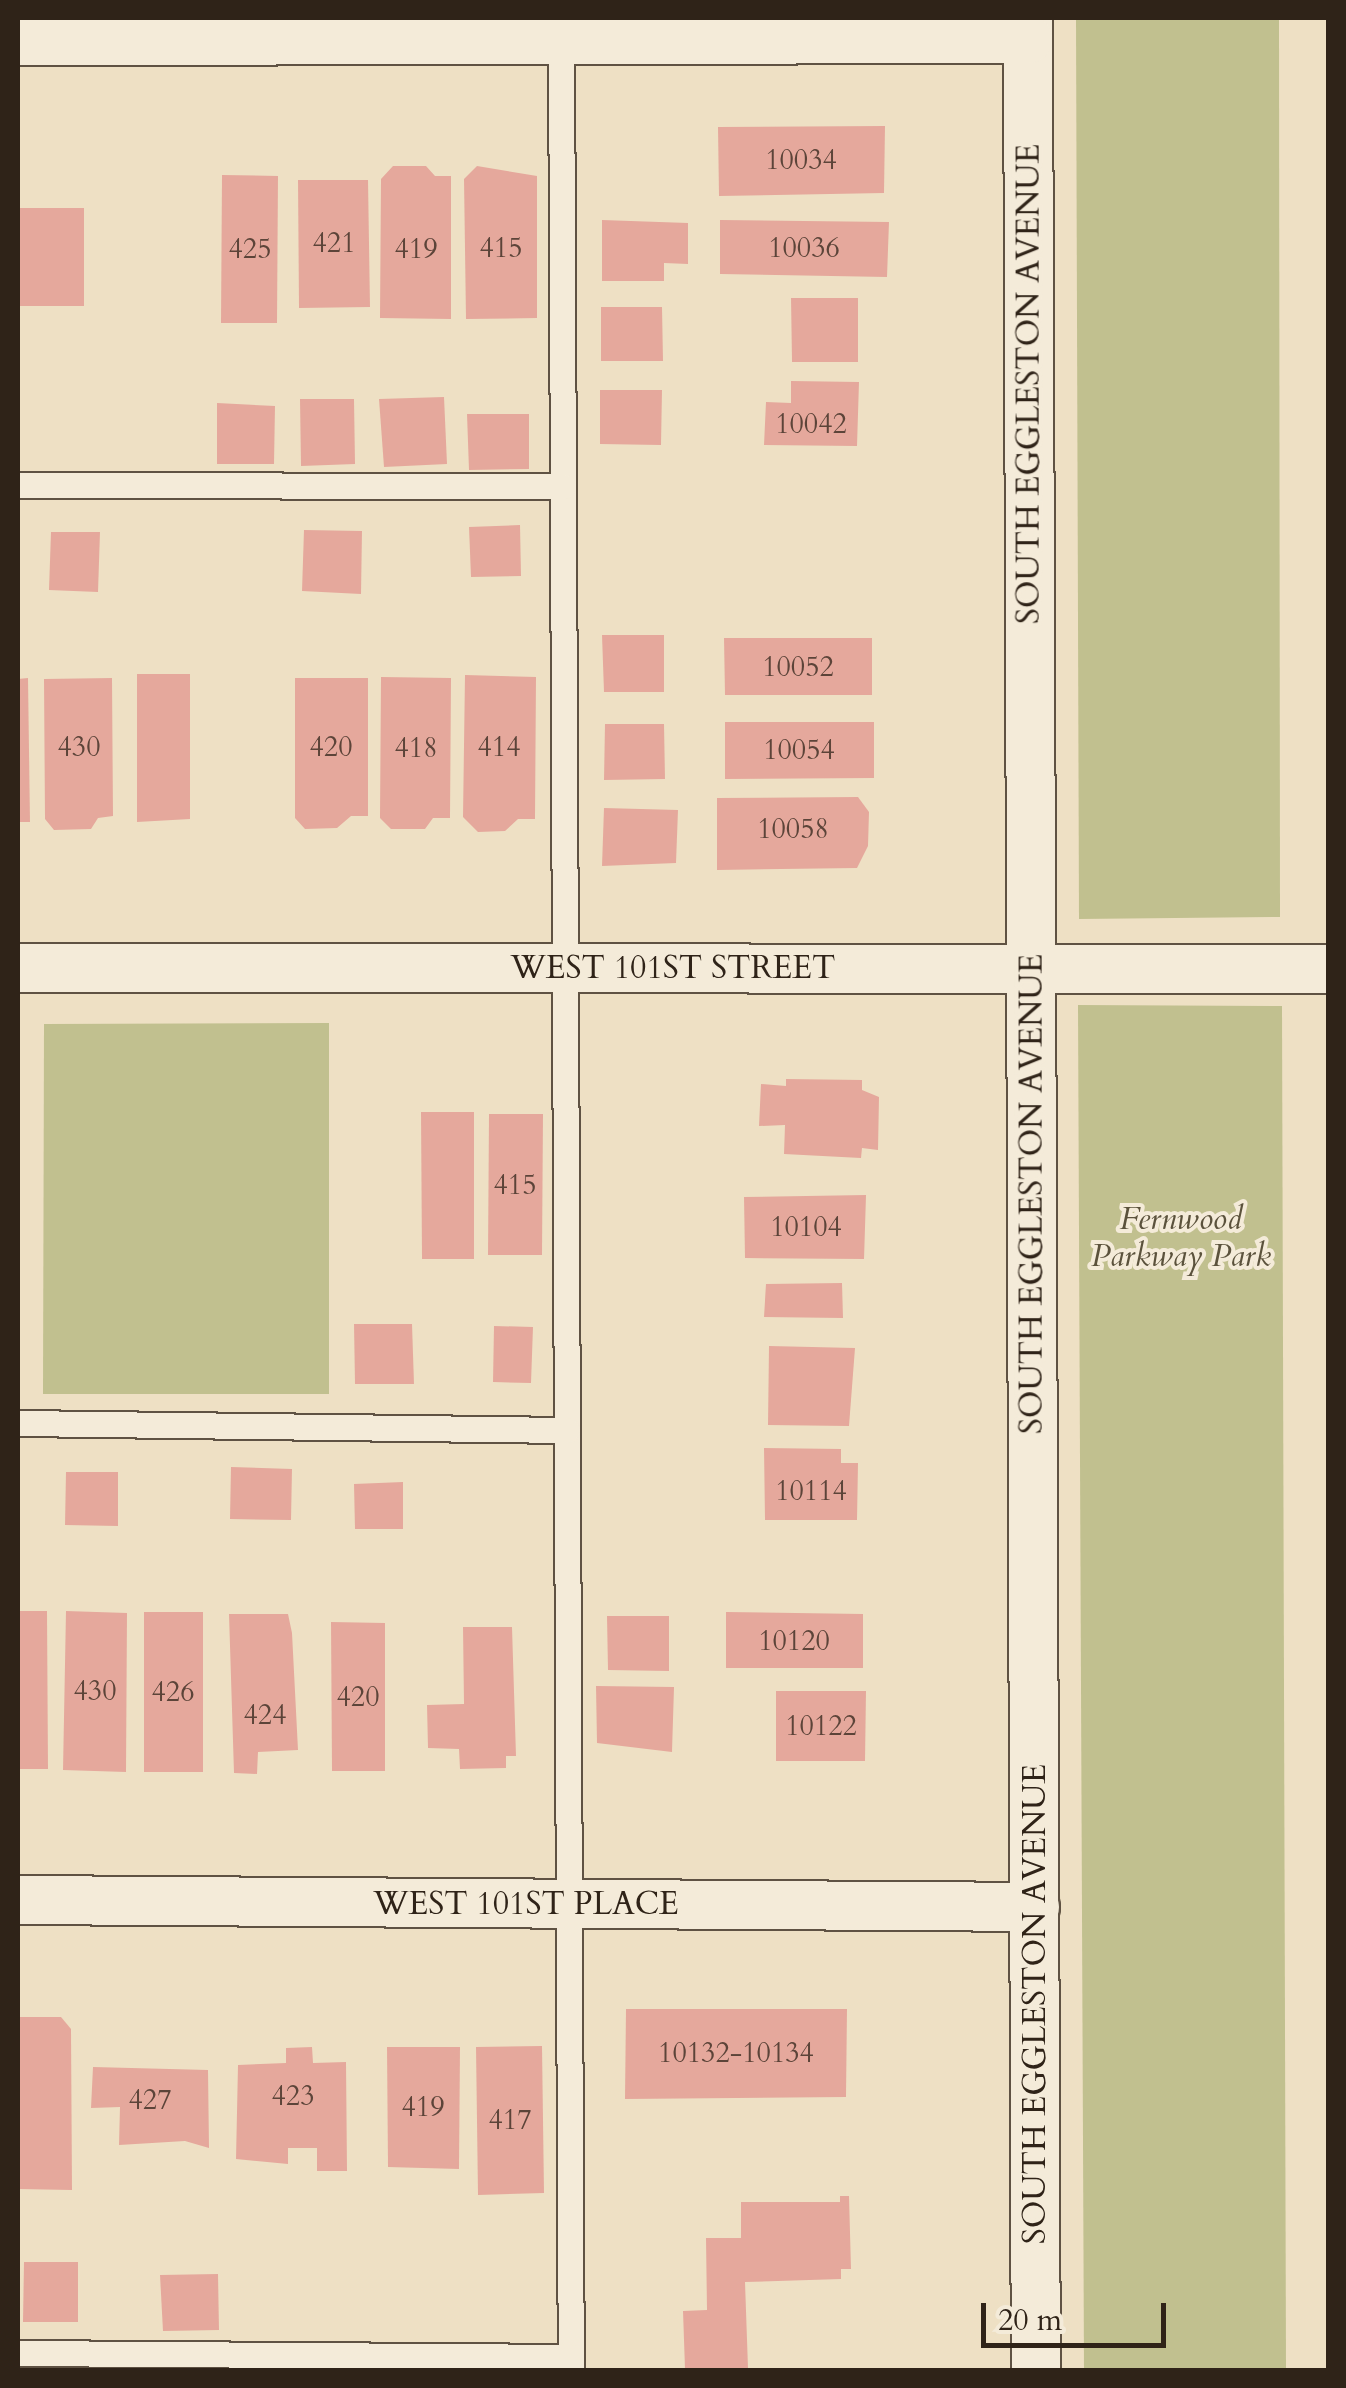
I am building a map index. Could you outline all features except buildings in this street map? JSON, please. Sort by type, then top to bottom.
[{"type":"street","points":[[18,40],[560,29],[1028,28]]},
{"type":"street","name":"SOUTH EGGLESTON AVENUE","points":[[1028,28],[1036,2370]]},
{"type":"street","name":"WEST 101ST STREET","points":[[18,968],[1328,968]]},
{"type":"street","name":"WEST 101ST PLACE","points":[[18,1900],[1035,1907]]},
{"type":"lane","points":[[18,2353],[571,2364],[560,29]]},
{"type":"lane","points":[[18,485],[563,486]]},
{"type":"lane","points":[[18,1424],[567,1430]]},
{"type":"green space","points":[[1076,18],[1279,18],[1280,917],[1079,919]]},
{"type":"green space","name":"Fernwood Parkway Park","points":[[1078,1005],[1282,1006],[1286,2370],[1084,2370]]},
{"type":"green space","points":[[329,1023],[329,1394],[43,1394],[44,1024]]}]
